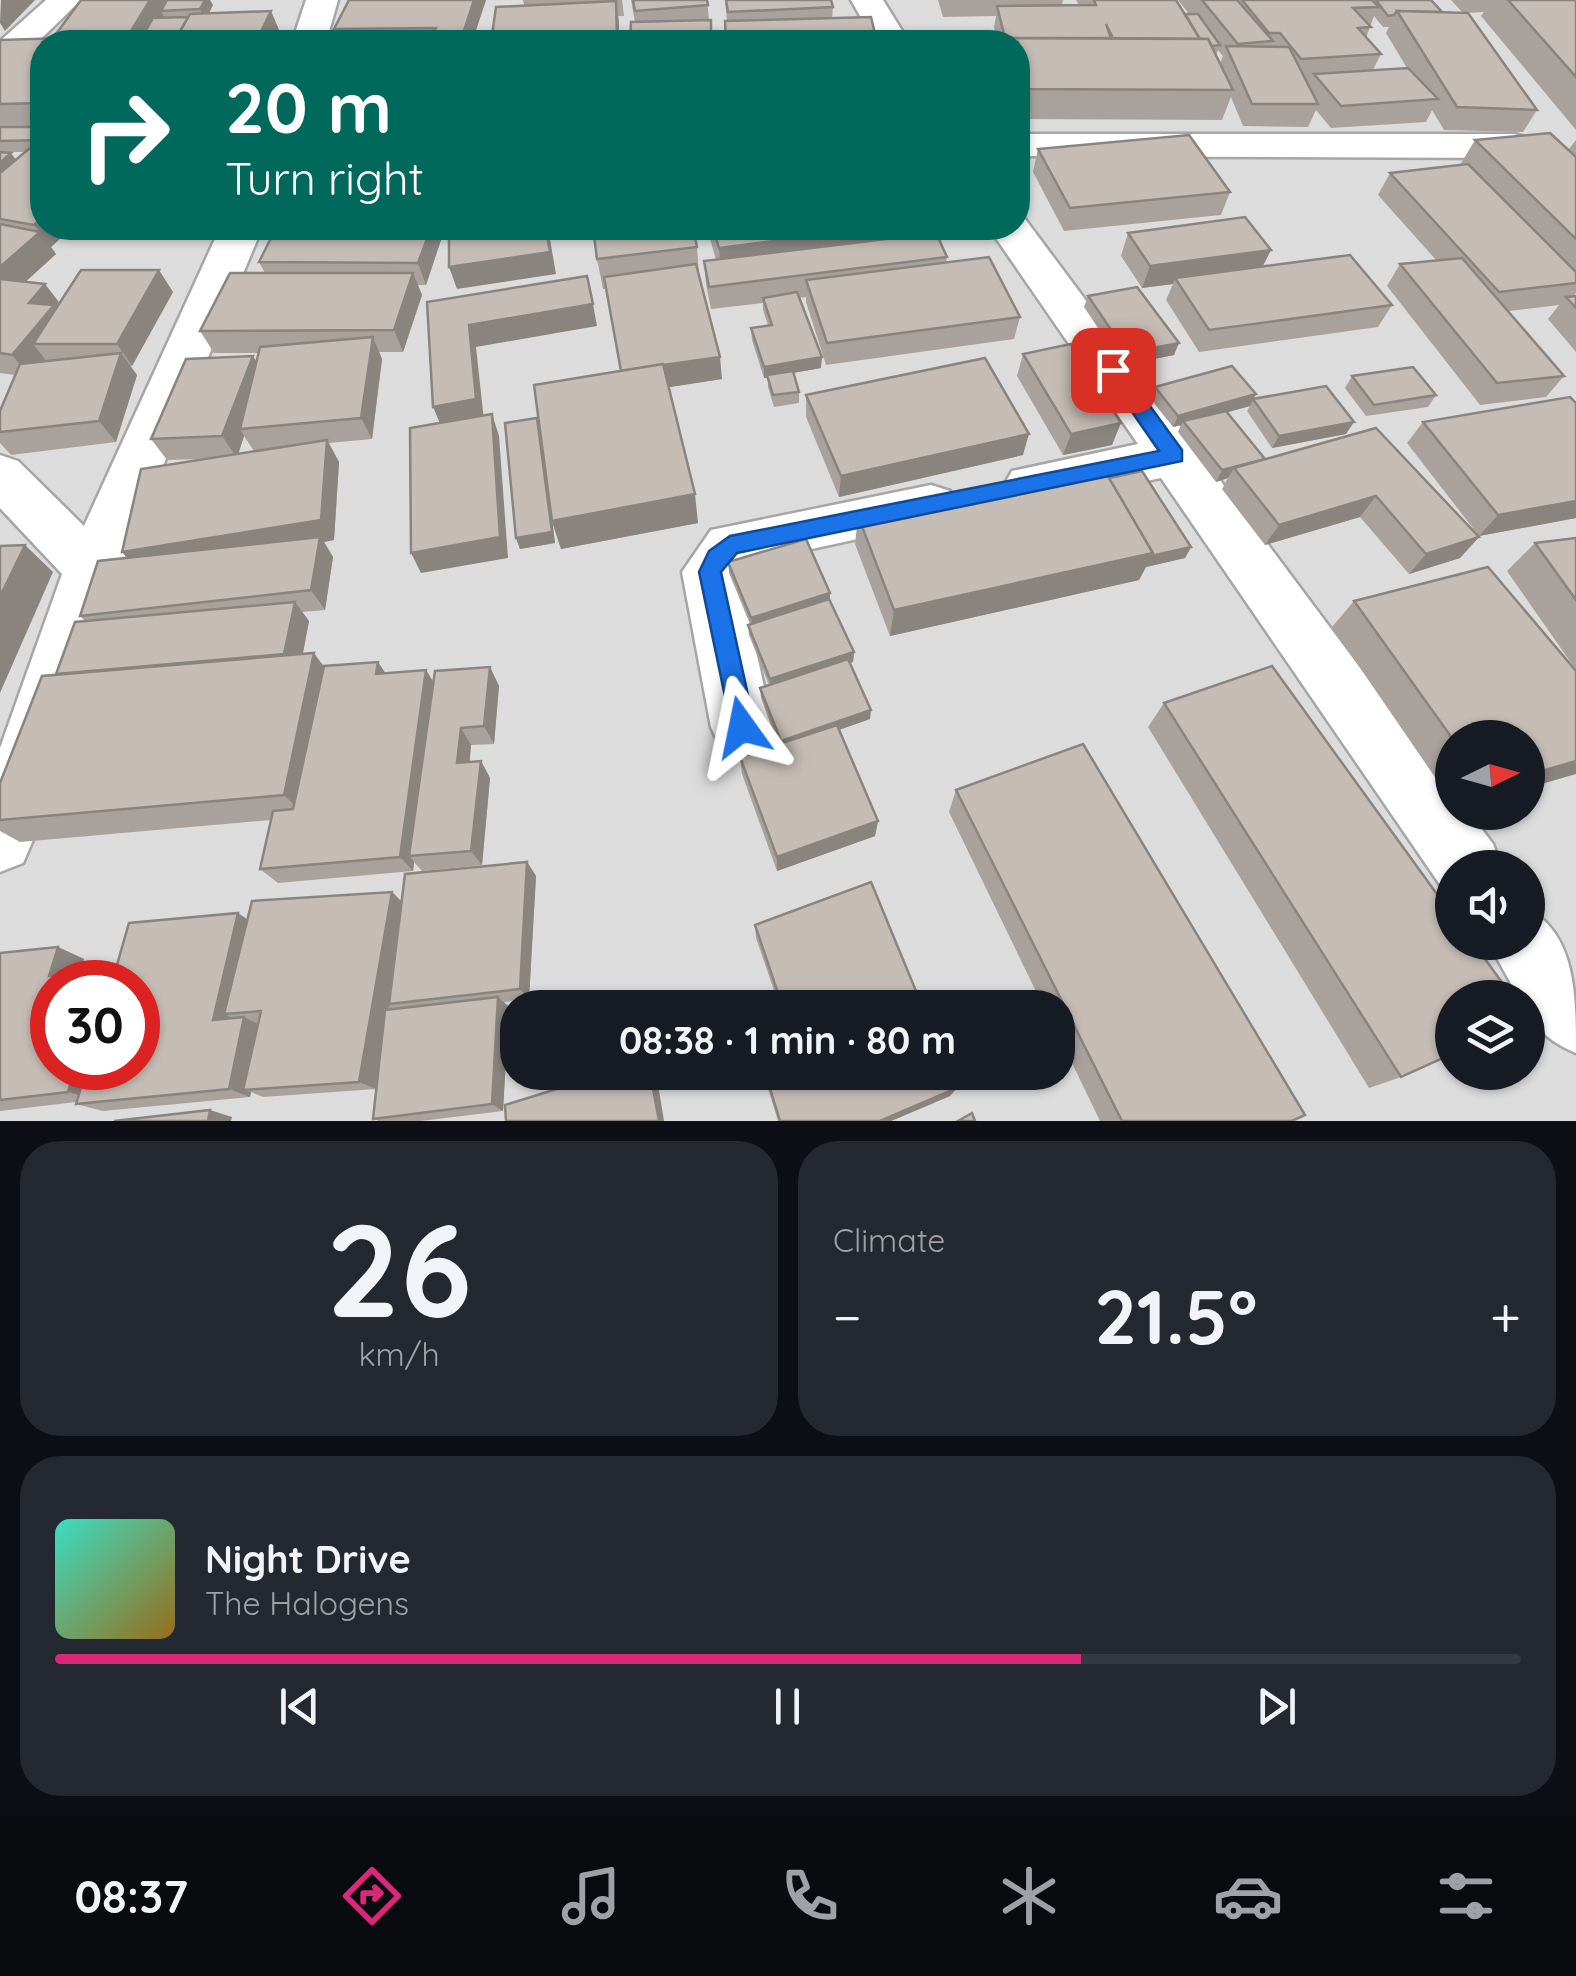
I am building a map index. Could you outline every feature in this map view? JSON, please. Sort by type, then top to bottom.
[{"type":"street","points":[[32,30],[65,0]]},
{"type":"street","points":[[313,30],[322,0]]},
{"type":"street","points":[[868,0],[885,30]]},
{"type":"street","points":[[0,60],[30,32]]},
{"type":"street","points":[[1030,145],[1514,146]]},
{"type":"street","points":[[0,840],[92,568],[236,240]]},
{"type":"street","points":[[1019,240],[1456,850]]},
{"type":"street","points":[[742,727],[710,572],[730,545],[1174,456]]},
{"type":"street","points":[[0,476],[92,568]]},
{"type":"street","points":[[1536,960],[1576,1016]]},
{"type":"shaded area","points":[[0,0],[1576,0],[1576,1121],[0,1121]]},
{"type":"building","points":[[81,0],[150,0],[132,30],[59,30]]},
{"type":"building","points":[[167,0],[205,0],[200,9],[161,11]]},
{"type":"building","points":[[349,0],[474,0],[464,30],[334,29]]},
{"type":"building","points":[[633,0],[707,0],[708,5],[635,11]]},
{"type":"building","points":[[726,0],[831,0],[833,7],[728,12]]},
{"type":"building","points":[[1094,0],[1176,0],[1200,39],[1113,38],[1106,24],[1111,38],[1030,38],[1030,30],[1003,30],[997,6],[1096,5]]},
{"type":"building","points":[[1202,0],[1237,0],[1273,41],[1238,44]]},
{"type":"building","points":[[1242,0],[1372,0],[1379,7],[1353,8],[1371,27],[1358,28],[1381,54],[1301,59],[1280,33],[1269,33]]},
{"type":"building","points":[[1376,0],[1431,0],[1442,12],[1397,11],[1388,16]]},
{"type":"building","points":[[1508,0],[1576,0],[1576,77]]},
{"type":"building","points":[[616,1],[617,30],[493,30],[496,7]]},
{"type":"building","points":[[271,11],[262,30],[181,30],[190,14]]},
{"type":"building","points":[[1397,11],[1468,13],[1537,110],[1457,107]]},
{"type":"building","points":[[1185,14],[1198,14],[1220,45],[1212,46],[1208,39],[1200,39]]},
{"type":"building","points":[[188,17],[181,30],[146,30],[153,18]]},
{"type":"building","points":[[871,17],[874,30],[725,30],[725,21]]},
{"type":"building","points":[[711,20],[711,30],[631,30],[631,22]]},
{"type":"building","points":[[1030,38],[1208,39],[1233,90],[1030,89]]},
{"type":"building","points":[[30,39],[30,103],[0,104],[0,40]]},
{"type":"building","points":[[1226,46],[1289,47],[1318,104],[1252,104]]},
{"type":"building","points":[[1408,68],[1438,99],[1341,106],[1314,74]]},
{"type":"building","points":[[0,127],[30,127],[30,140],[0,141]]},
{"type":"building","points":[[1550,133],[1576,157],[1576,239],[1475,140]]},
{"type":"building","points":[[1189,135],[1230,192],[1070,208],[1038,149]]},
{"type":"building","points":[[30,148],[30,224],[0,219],[0,173]]},
{"type":"building","points":[[1468,164],[1576,272],[1576,283],[1499,292],[1390,173]]},
{"type":"building","points":[[1245,217],[1271,250],[1150,266],[1128,233]]},
{"type":"building","points":[[0,224],[30,230],[31,240],[0,267]]},
{"type":"building","points":[[270,240],[427,240],[418,263],[259,262]]},
{"type":"building","points":[[449,240],[548,240],[550,252],[449,267]]},
{"type":"building","points":[[595,240],[696,240],[697,247],[597,259]]},
{"type":"building","points":[[717,240],[781,240],[719,248]]},
{"type":"building","points":[[878,240],[939,240],[947,257],[709,287],[704,261]]},
{"type":"building","points":[[1350,255],[1392,305],[1209,330],[1175,278]]},
{"type":"building","points":[[989,257],[1020,317],[827,343],[806,280]]},
{"type":"building","points":[[1462,258],[1564,376],[1497,383],[1400,264]]},
{"type":"building","points":[[696,264],[720,357],[621,371],[604,277]]},
{"type":"building","points":[[81,270],[159,270],[117,344],[33,344]]},
{"type":"building","points":[[230,273],[413,273],[394,330],[200,331]]},
{"type":"building","points":[[587,276],[593,304],[469,325],[476,399],[433,407],[427,302]]},
{"type":"building","points":[[0,279],[45,284],[29,303],[54,305],[12,355],[0,353]]},
{"type":"building","points":[[1137,287],[1179,343],[1127,353],[1088,296]]},
{"type":"building","points":[[797,292],[822,357],[764,367],[751,328],[772,325],[763,298]]},
{"type":"building","points":[[373,337],[361,418],[240,429],[260,347]]},
{"type":"building","points":[[1071,344],[1121,423],[1071,434],[1023,354]]},
{"type":"building","points":[[121,353],[99,421],[0,432],[0,411],[20,364]]},
{"type":"building","points":[[253,356],[222,436],[151,439],[186,359]]},
{"type":"building","points":[[985,358],[1029,434],[841,476],[806,395]]},
{"type":"building","points":[[663,364],[695,494],[552,521],[534,385]]},
{"type":"building","points":[[1232,366],[1256,394],[1178,416],[1155,387]]},
{"type":"building","points":[[1413,367],[1436,395],[1374,405],[1352,376]]},
{"type":"building","points":[[793,371],[799,392],[773,395],[767,375]]},
{"type":"building","points":[[1326,386],[1354,422],[1279,436],[1253,399]]},
{"type":"building","points":[[1570,397],[1576,403],[1576,501],[1498,515],[1423,422]]},
{"type":"building","points":[[1226,411],[1265,459],[1222,470],[1183,421]]},
{"type":"building","points":[[492,414],[500,537],[411,553],[410,428]]},
{"type":"building","points":[[537,418],[552,532],[516,538],[505,423]]},
{"type":"building","points":[[1376,428],[1479,537],[1426,554],[1376,496],[1279,525],[1234,468]]},
{"type":"building","points":[[327,440],[321,520],[122,552],[141,469]]},
{"type":"building","points":[[1102,465],[1153,553],[894,610],[858,516]]},
{"type":"building","points":[[1142,471],[1191,547],[1151,556],[1153,553],[1109,478]]},
{"type":"building","points":[[320,537],[311,590],[80,616],[98,561]]},
{"type":"building","points":[[1576,538],[1576,600],[1535,543]]},
{"type":"building","points":[[806,539],[830,593],[751,618],[728,562]]},
{"type":"building","points":[[25,545],[0,597],[0,546]]},
{"type":"building","points":[[1488,567],[1576,671],[1576,761],[1545,770],[1545,720],[1439,720],[1354,601]]},
{"type":"building","points":[[829,599],[854,652],[770,679],[748,625]]},
{"type":"building","points":[[295,602],[284,654],[56,674],[75,622]]},
{"type":"building","points":[[314,653],[284,795],[0,820],[0,783],[42,676]]},
{"type":"building","points":[[848,659],[871,710],[781,741],[760,688]]},
{"type":"building","points":[[378,662],[376,674],[426,670],[400,857],[260,869],[273,811],[293,809],[324,666]]},
{"type":"building","points":[[1272,666],[1435,891],[1435,960],[1486,960],[1500,980],[1435,980],[1435,1062],[1401,1077],[1164,703]]},
{"type":"building","points":[[490,667],[484,726],[461,728],[457,763],[481,761],[471,851],[409,856],[435,671]]},
{"type":"building","points":[[837,725],[878,821],[777,857],[740,757]]},
{"type":"building","points":[[1083,744],[1305,1115],[1292,1121],[1122,1121],[1075,1027],[1075,990],[1056,990],[956,790]]},
{"type":"building","points":[[527,862],[520,989],[389,1004],[405,874]]},
{"type":"building","points":[[871,882],[916,990],[777,990],[755,925]]},
{"type":"building","points":[[392,892],[359,1082],[243,1090],[261,1011],[224,1014],[252,901]]},
{"type":"building","points":[[238,913],[213,1020],[244,1017],[229,1089],[76,1104],[80,1090],[160,1090],[160,960],[118,960],[129,923]]},
{"type":"building","points":[[58,947],[54,960],[30,960],[30,1090],[68,1092],[0,1100],[0,953]]},
{"type":"building","points":[[498,997],[492,1104],[373,1119],[385,1010]]},
{"type":"building","points":[[553,1090],[653,1090],[659,1121],[506,1121],[505,1105]]},
{"type":"building","points":[[771,1090],[952,1090],[880,1121],[780,1121]]},
{"type":"building","points":[[210,1110],[208,1121],[114,1121]]},
{"type":"building","points":[[972,1113],[975,1121],[958,1121]]},
{"type":"route","points":[[742,727],[710,572],[717,557],[730,545],[1174,456],[1113,370]]}]
